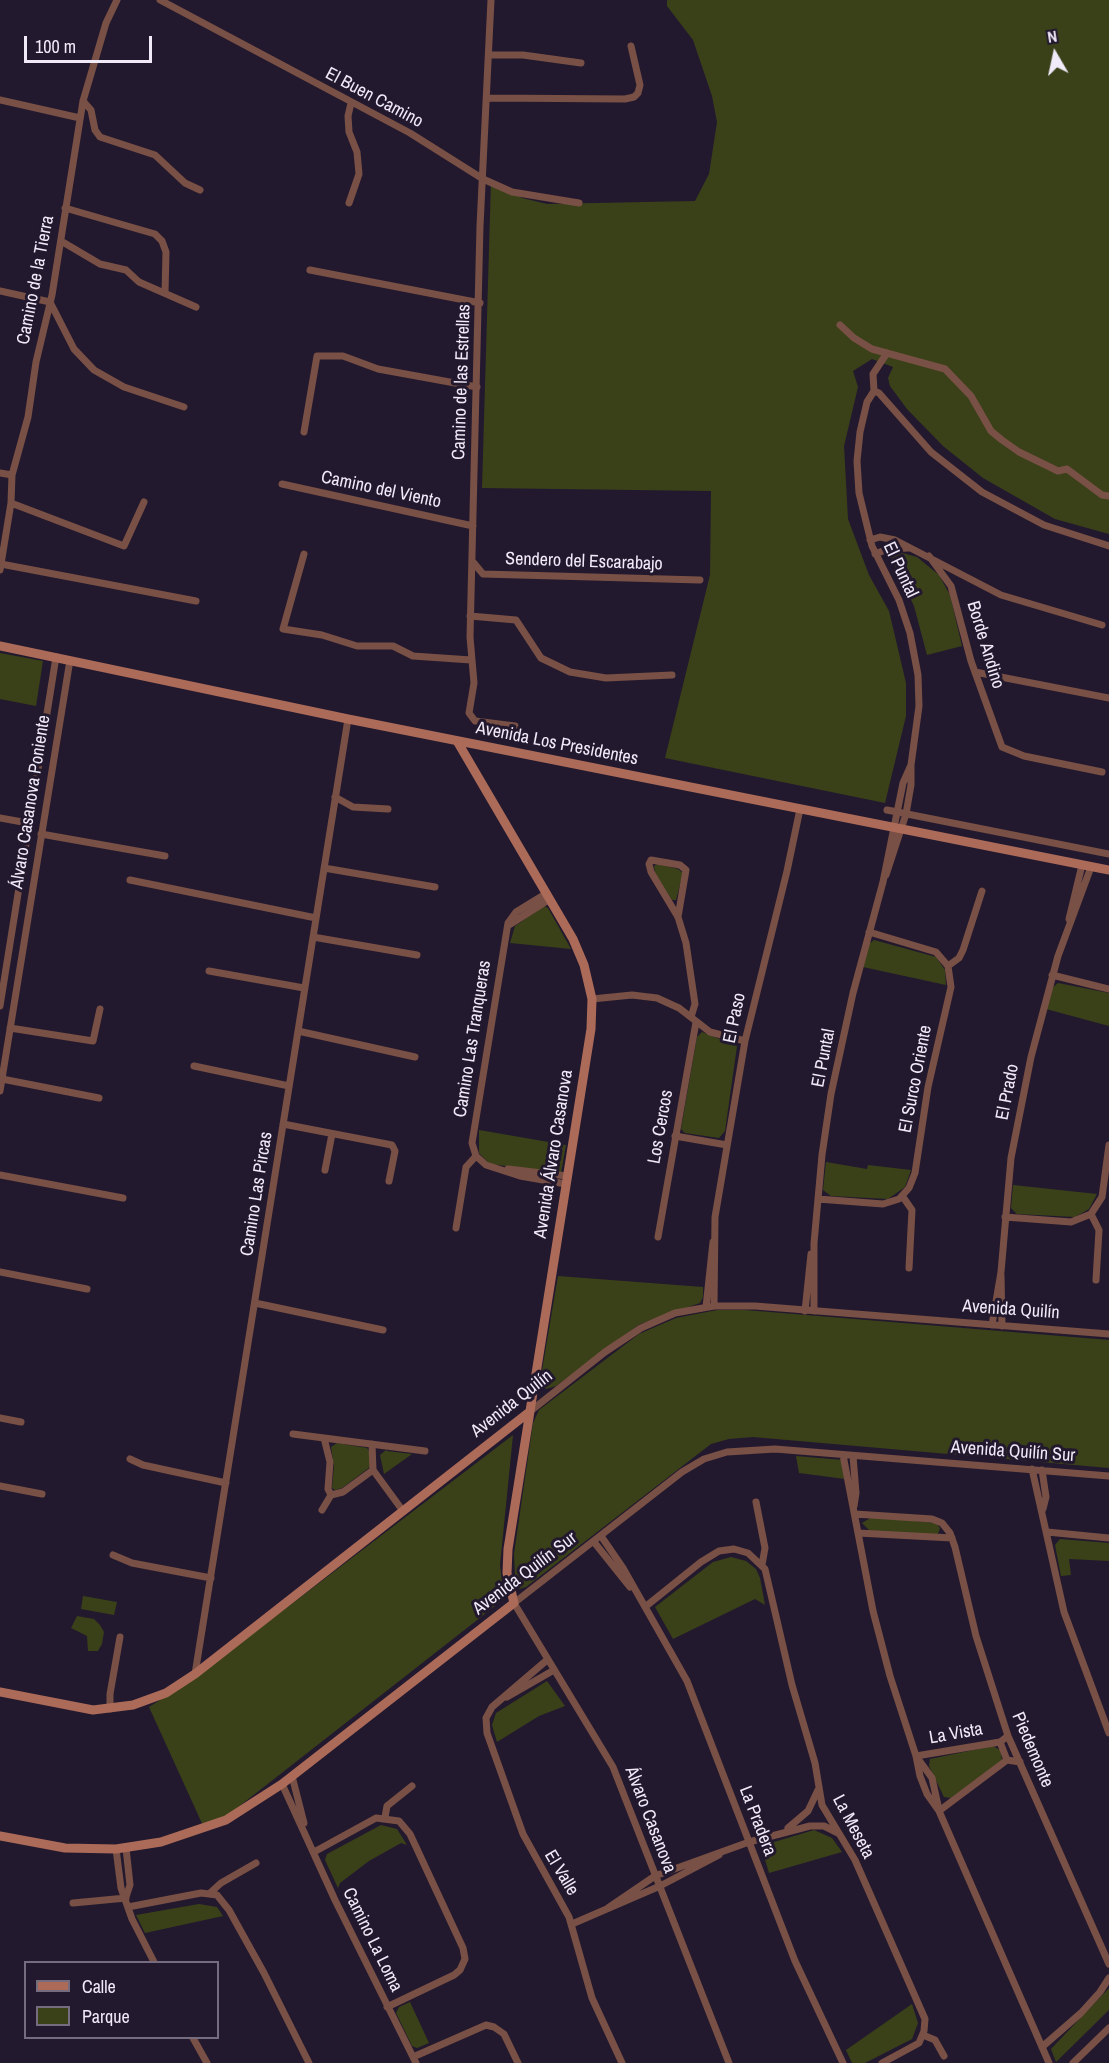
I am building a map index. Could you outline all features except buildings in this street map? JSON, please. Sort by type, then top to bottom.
[{"type":"street","name":"Camino de la Tierra","points":[[1,567],[11,503],[12,475],[28,417],[36,362],[50,302],[83,101],[106,23],[117,0]]},
{"type":"street","name":"El Buen Camino","points":[[159,0],[410,133],[483,178],[512,192],[579,203]]},
{"type":"street","name":"Camino de las Estrellas","points":[[491,0],[483,178],[470,616],[474,683],[469,712],[470,718],[515,726]]},
{"type":"street","points":[[488,98],[625,99],[634,97],[640,85],[631,46]]},
{"type":"street","points":[[489,55],[523,55],[581,63]]},
{"type":"street","points":[[0,100],[80,118]]},
{"type":"street","points":[[83,101],[91,110],[95,130],[100,137],[155,155],[184,183],[200,190]]},
{"type":"street","points":[[349,203],[359,174],[357,152],[349,132],[351,103]]},
{"type":"street","points":[[65,207],[155,234],[162,241],[166,252],[165,294]]},
{"type":"street","points":[[61,241],[100,264],[126,270],[139,282],[196,307]]},
{"type":"street","points":[[310,270],[480,303]]},
{"type":"street","points":[[0,291],[50,302],[74,349],[94,370],[124,387],[184,407]]},
{"type":"street","points":[[840,325],[854,338],[887,353],[945,369],[971,396],[991,431],[1002,440],[1019,452],[1058,471],[1067,469],[1102,495],[1109,496]]},
{"type":"street","name":"El Puntal","points":[[805,1311],[835,1076],[869,932],[897,829],[906,814],[919,706],[916,664],[905,615],[875,554],[860,504],[857,461],[863,416],[869,397],[874,391],[873,374],[887,353]]},
{"type":"street","points":[[304,432],[317,356],[343,356],[378,369],[477,387]]},
{"type":"street","points":[[874,391],[879,393],[932,452],[981,492],[1044,525],[1109,546]]},
{"type":"street","points":[[0,473],[12,475]]},
{"type":"street","name":"Camino del Viento","points":[[282,484],[473,526]]},
{"type":"street","points":[[11,503],[124,546],[144,502]]},
{"type":"street","points":[[870,540],[883,537],[929,556],[1001,595],[1102,625]]},
{"type":"street","points":[[875,554],[895,548],[913,549]]},
{"type":"street","points":[[304,554],[283,630],[322,635],[357,646],[393,646],[413,656],[471,660]]},
{"type":"street","name":"Borde Andino","points":[[929,556],[951,586],[975,672],[1002,747],[1018,755],[1102,772]]},
{"type":"street","name":"Sendero del Escarabajo","points":[[473,562],[483,574],[700,580]]},
{"type":"street","points":[[1,567],[196,601]]},
{"type":"street","points":[[951,586],[956,578],[964,576]]},
{"type":"street","points":[[470,616],[516,620],[541,658],[570,672],[606,678],[672,675]]},
{"type":"street","name":"Avenida Los Presidentes","points":[[0,646],[348,719],[1109,870]]},
{"type":"street","name":"Álvaro Casanova Poniente","points":[[0,1006],[2,978],[56,657]]},
{"type":"street","name":"Álvaro Casanova Poniente","points":[[0,1091],[70,660]]},
{"type":"street","points":[[975,672],[1109,698]]},
{"type":"street","name":"Camino Las Pircas","points":[[195,1674],[348,719]]},
{"type":"street","name":"Avenida Álvaro Casanova","points":[[457,741],[581,956],[592,999],[591,1029],[508,1549],[507,1573],[514,1603]]},
{"type":"street","name":"El Puntal","points":[[897,829],[896,812],[911,765]]},
{"type":"street","points":[[34,795],[47,797]]},
{"type":"street","points":[[335,797],[353,807],[388,809]]},
{"type":"street","name":"El Paso","points":[[706,1307],[709,1256],[745,1041],[800,809]]},
{"type":"street","points":[[887,810],[1109,854]]},
{"type":"street","points":[[0,818],[28,823]]},
{"type":"street","points":[[41,834],[165,856]]},
{"type":"street","name":"Los Cercos","points":[[658,1237],[695,1004],[693,980],[678,917],[651,872],[649,864],[651,860],[680,865],[687,872],[678,917]]},
{"type":"street","name":"El Prado","points":[[992,1325],[1018,1117],[1035,1038],[1052,975],[1086,866]]},
{"type":"street","points":[[324,868],[435,887]]},
{"type":"street","points":[[130,880],[316,918]]},
{"type":"street","points":[[869,932],[931,950],[943,958],[948,966],[961,955],[982,891]]},
{"type":"street","name":"Camino Las Tranqueras","points":[[456,1228],[466,1167],[476,1156],[472,1138],[507,927],[516,912],[548,896]]},
{"type":"street","points":[[313,937],[417,955]]},
{"type":"street","name":"El Surco Oriente","points":[[903,1197],[912,1184],[915,1173],[928,1087],[952,982],[948,966]]},
{"type":"street","points":[[209,971],[304,988]]},
{"type":"street","points":[[1052,975],[1109,989]]},
{"type":"street","points":[[592,999],[623,995],[649,996],[672,1004],[710,1032],[745,1041]]},
{"type":"street","points":[[10,1028],[93,1041],[100,1009]]},
{"type":"street","points":[[298,1031],[415,1057]]},
{"type":"street","points":[[194,1066],[289,1086]]},
{"type":"street","points":[[2,1079],[99,1098]]},
{"type":"street","points":[[283,1124],[392,1145],[394,1155],[389,1181]]},
{"type":"street","points":[[325,1170],[332,1134]]},
{"type":"street","points":[[675,1136],[727,1144]]},
{"type":"street","points":[[1005,1217],[1071,1222],[1091,1214],[1102,1197],[1109,1145]]},
{"type":"street","points":[[476,1156],[486,1165],[567,1180]]},
{"type":"street","points":[[0,1175],[123,1198]]},
{"type":"street","points":[[818,1199],[883,1204],[903,1197],[912,1210],[909,1268]]},
{"type":"street","points":[[1091,1214],[1099,1230],[1096,1280]]},
{"type":"street","name":"El Paso","points":[[714,1236],[714,1305]]},
{"type":"street","name":"El Puntal","points":[[814,1243],[814,1311]]},
{"type":"street","points":[[0,1272],[87,1289]]},
{"type":"street","name":"El Prado","points":[[1000,1272],[1002,1326]]},
{"type":"street","points":[[255,1303],[383,1330]]},
{"type":"street","name":"Avenida Quilín","points":[[0,1692],[75,1708],[110,1709],[154,1699],[195,1674],[631,1334],[664,1317],[714,1305],[742,1305],[1109,1334]]},
{"type":"street","points":[[0,1418],[21,1422]]},
{"type":"street","points":[[293,1434],[425,1451]]},
{"type":"street","points":[[324,1438],[330,1462],[328,1489],[331,1495]]},
{"type":"street","points":[[372,1444],[373,1470],[404,1511]]},
{"type":"street","name":"Avenida Quilín Sur","points":[[0,1836],[65,1848],[121,1849],[161,1842],[203,1830],[248,1808],[682,1473],[711,1457],[736,1450],[761,1449],[1109,1476]]},
{"type":"street","points":[[843,1455],[884,1656],[916,1756],[932,1778],[939,1811],[1049,2063]]},
{"type":"street","points":[[853,1456],[856,1493],[854,1506]]},
{"type":"street","points":[[130,1459],[143,1465],[226,1483]]},
{"type":"street","points":[[1032,1469],[1037,1496],[1043,1509],[1060,1597],[1073,1640],[1109,1733]]},
{"type":"street","points":[[322,1510],[331,1495],[343,1492],[373,1470]]},
{"type":"street","points":[[1042,1470],[1046,1497],[1043,1509]]},
{"type":"street","points":[[0,1486],[42,1494]]},
{"type":"street","name":"La Meseta","points":[[756,1502],[765,1551],[762,1565],[769,1579],[792,1685],[815,1763],[818,1788],[824,1809],[858,1868],[922,2010],[925,2024],[923,2036]]},
{"type":"street","points":[[855,1514],[932,1519],[944,1526],[952,1538]]},
{"type":"street","points":[[1047,1532],[1109,1538]]},
{"type":"street","points":[[858,1533],[952,1538]]},
{"type":"street","name":"La Pradera","points":[[601,1536],[623,1568],[636,1594]]},
{"type":"street","name":"Piedemonte","points":[[952,1538],[976,1636],[1008,1736],[1109,1964]]},
{"type":"street","points":[[750,1554],[759,1548],[763,1539]]},
{"type":"street","name":"La Pradera","points":[[594,1542],[645,1607],[687,1681],[795,1961],[843,2063]]},
{"type":"street","points":[[645,1607],[714,1553],[734,1549],[750,1554],[762,1565]]},
{"type":"street","points":[[113,1555],[125,1561],[211,1578]]},
{"type":"street","name":"Álvaro Casanova","points":[[514,1603],[614,1767],[729,2063]]},
{"type":"street","points":[[110,1709],[110,1695],[120,1636]]},
{"type":"street","name":"El Valle","points":[[548,1660],[500,1701],[486,1718],[488,1739],[523,1834],[572,1924],[592,1998],[622,2063]]},
{"type":"street","points":[[500,1701],[554,1670]]},
{"type":"street","name":"La Vista","points":[[916,1756],[1000,1742],[1008,1736]]},
{"type":"street","name":"La Vista","points":[[1000,1742],[1007,1760]]},
{"type":"street","points":[[939,1811],[1007,1760],[1020,1762]]},
{"type":"street","name":"Camino La Loma","points":[[292,1776],[305,1829]]},
{"type":"street","name":"Camino La Loma","points":[[282,1784],[414,2060]]},
{"type":"street","points":[[385,1817],[387,1806],[412,1786]]},
{"type":"street","points":[[783,1831],[808,1811],[818,1788]]},
{"type":"street","points":[[314,1852],[372,1820],[385,1817],[399,1821],[410,1834],[463,1948],[464,1963],[454,1976],[387,2007]]},
{"type":"street","points":[[608,1908],[655,1876],[783,1831],[818,1826],[831,1829],[840,1835]]},
{"type":"street","points":[[121,1849],[121,1888],[154,1961]]},
{"type":"street","points":[[572,1924],[660,1886],[724,1851]]},
{"type":"street","points":[[210,1893],[221,1883],[256,1863]]},
{"type":"street","points":[[128,1907],[210,1893],[217,1895],[229,1910],[309,2063]]},
{"type":"street","points":[[73,1903],[126,1897]]},
{"type":"street","points":[[1042,2047],[1081,2013],[1105,1986],[1109,1978]]},
{"type":"street","points":[[414,2060],[477,2027],[494,2027],[504,2034],[518,2063]]},
{"type":"street","points":[[1073,2063],[1109,2028]]},
{"type":"street","points":[[882,2063],[911,2049],[923,2036],[935,2040],[944,2056]]},
{"type":"street","points":[[195,2039],[207,2063]]},
{"type":"green space","points":[[667,0],[1109,0],[1109,534],[1055,519],[983,478],[943,446],[907,409],[890,386],[888,378],[893,367],[872,359],[853,371],[858,387],[844,446],[848,519],[869,575],[889,611],[906,683],[906,716],[885,803],[665,758],[710,575],[711,491],[482,488],[491,181],[522,198],[547,204],[695,201],[709,174],[717,122],[712,96],[693,40],[667,6]]},
{"type":"green space","points":[[895,551],[917,557],[939,575],[950,595],[962,646],[927,655],[914,606],[891,558]]},
{"type":"green space","points":[[0,653],[43,661],[36,706],[0,699]]},
{"type":"green space","points":[[658,864],[678,869],[683,873],[676,900],[672,900],[655,873],[654,866]]},
{"type":"green space","points":[[544,906],[548,908],[571,949],[510,943],[515,926]]},
{"type":"green space","points":[[874,940],[936,957],[945,970],[946,985],[863,967],[869,944]]},
{"type":"green space","points":[[1058,983],[1109,993],[1109,1026],[1046,1009],[1052,988]]},
{"type":"green space","points":[[702,1032],[737,1046],[725,1131],[719,1138],[685,1133],[681,1129],[697,1037]]},
{"type":"green space","points":[[479,1130],[566,1145],[561,1173],[490,1164],[479,1153]]},
{"type":"green space","points":[[826,1162],[867,1169],[868,1165],[911,1170],[905,1187],[888,1199],[831,1196],[823,1190]]},
{"type":"green space","points":[[1013,1185],[1097,1194],[1089,1209],[1075,1217],[1017,1214],[1011,1208]]},
{"type":"green space","points":[[558,1276],[703,1287],[703,1297],[700,1303],[640,1324],[556,1386],[546,1389],[542,1386],[541,1376]]},
{"type":"green space","points":[[717,1310],[745,1310],[1109,1340],[1109,1468],[753,1437],[729,1439],[711,1444],[526,1587],[519,1589],[515,1576],[514,1554],[533,1423],[539,1410],[639,1334],[676,1318]]},
{"type":"green space","points":[[513,1435],[500,1565],[504,1599],[228,1815],[205,1830],[149,1707],[192,1680]]},
{"type":"green space","points":[[337,1443],[367,1448],[370,1452],[370,1467],[342,1488],[335,1490],[332,1488],[334,1466],[331,1447]]},
{"type":"green space","points":[[386,1450],[412,1454],[384,1474],[380,1455]]},
{"type":"green space","points":[[796,1456],[843,1460],[845,1479],[799,1473]]},
{"type":"green space","points":[[872,1517],[936,1523],[940,1528],[938,1534],[934,1535],[870,1531],[862,1523]]},
{"type":"green space","points":[[1060,1539],[1109,1543],[1109,1561],[1069,1559],[1071,1575],[1061,1576],[1055,1545]]},
{"type":"green space","points":[[731,1557],[746,1561],[756,1569],[765,1605],[755,1599],[673,1639],[655,1607],[713,1562]]},
{"type":"green space","points":[[83,1596],[117,1602],[114,1615],[81,1609]]},
{"type":"green space","points":[[77,1616],[94,1619],[100,1625],[104,1632],[98,1651],[88,1651],[87,1636],[71,1628]]},
{"type":"green space","points":[[547,1681],[565,1706],[539,1716],[497,1742],[492,1725],[496,1713]]},
{"type":"green space","points":[[993,1746],[1000,1750],[1002,1760],[951,1798],[944,1797],[929,1766],[930,1759]]},
{"type":"green space","points":[[381,1825],[397,1829],[407,1845],[401,1843],[369,1861],[340,1883],[338,1888],[325,1860],[327,1854]]},
{"type":"green space","points":[[814,1830],[832,1838],[842,1852],[769,1873],[761,1846]]},
{"type":"green space","points":[[199,1904],[217,1907],[223,1916],[145,1933],[136,1915]]},
{"type":"green space","points":[[1109,1988],[1109,2010],[1056,2062],[1051,2049]]},
{"type":"green space","points":[[410,2002],[429,2043],[417,2048],[412,2046],[396,2013],[399,2007]]},
{"type":"green space","points":[[912,2004],[918,2023],[912,2039],[865,2063],[852,2063],[846,2050]]}]
